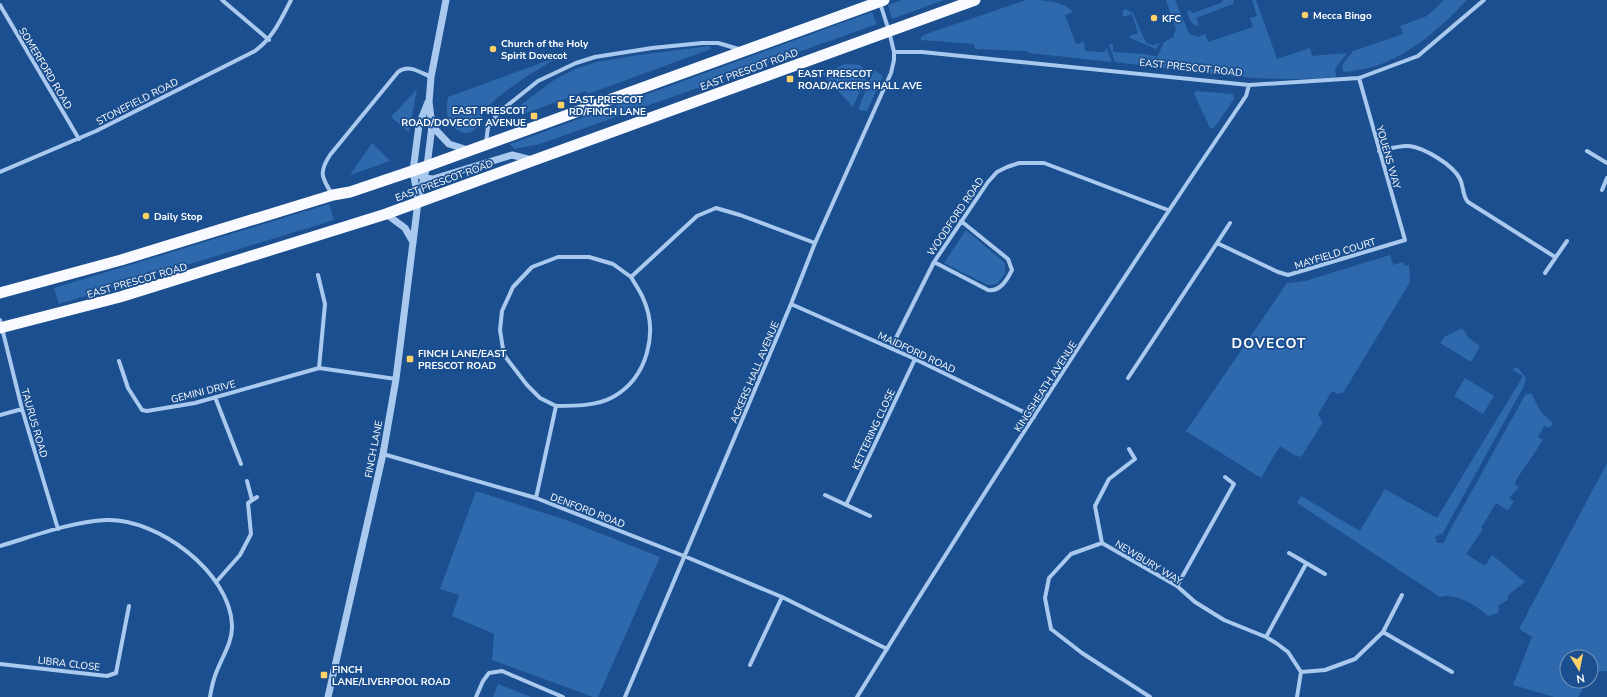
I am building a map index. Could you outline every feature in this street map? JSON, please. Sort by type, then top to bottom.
[{"type":"highway","name":"EAST PRESCOT ROAD","points":[[1,325],[54,315],[142,291],[386,214],[975,0]]},
{"type":"highway","name":"EAST PRESCOT ROAD","points":[[0,293],[121,260],[333,195],[350,192],[428,166],[468,150],[881,1]]},
{"type":"street","points":[[222,0],[269,40]]},
{"type":"street","name":"STONEFIELD ROAD","points":[[0,172],[79,139],[247,56],[269,40],[291,0]]},
{"type":"street","points":[[428,102],[446,0]]},
{"type":"street","name":"EAST PRESCOT ROAD","points":[[881,1],[894,52],[922,52],[1248,85],[1359,78],[1418,56],[1484,0]]},
{"type":"street","name":"SOMERFORD ROAD","points":[[0,5],[79,139]]},
{"type":"street","name":"EAST PRESCOT ROAD","points":[[486,144],[488,127],[498,113],[538,81],[576,62],[596,57],[652,48],[702,43],[718,43],[733,46],[744,51]]},
{"type":"street","name":"ACKERS HALL AVENUE","points":[[625,697],[792,304],[815,243],[891,73],[894,52]]},
{"type":"street","points":[[333,195],[322,174],[324,164],[398,72],[403,68],[408,68],[432,77]]},
{"type":"street","name":"YOUENS WAY","points":[[1359,78],[1405,240]]},
{"type":"street","name":"KINGSHEATH AVENUE","points":[[857,697],[1034,417],[1168,210],[1246,96],[1248,85]]},
{"type":"street","name":"FINCH LANE","points":[[328,697],[383,454],[396,379],[418,202],[428,166],[432,126],[428,102]]},
{"type":"street","name":"FINCH LANE","points":[[418,202],[413,171],[419,125],[428,102]]},
{"type":"street","points":[[432,126],[449,144],[468,150]]},
{"type":"street","points":[[1379,151],[1408,146],[1431,154],[1456,174],[1461,180],[1464,198],[1468,202],[1555,257]]},
{"type":"street","points":[[1587,151],[1607,163]]},
{"type":"street","points":[[413,171],[424,178],[438,179],[512,155],[533,161]]},
{"type":"street","name":"WOODFORD ROAD","points":[[891,348],[934,262],[961,221],[997,172],[1019,162],[1032,162],[1057,168],[1168,210]]},
{"type":"street","points":[[1602,190],[1607,178]]},
{"type":"street","points":[[631,277],[697,216],[716,208],[740,215],[815,243]]},
{"type":"street","points":[[386,214],[405,228],[413,243]]},
{"type":"street","points":[[934,262],[988,290],[994,291],[1000,288],[1010,274],[1012,270],[1008,259],[961,221]]},
{"type":"street","points":[[1128,378],[1230,223]]},
{"type":"street","name":"MAYFIELD COURT","points":[[1217,242],[1226,248],[1288,275],[1405,240]]},
{"type":"street","points":[[1545,273],[1567,241]]},
{"type":"street","points":[[558,256],[589,257],[613,264],[631,277],[644,299],[651,338],[642,370],[630,385],[613,398],[597,403],[556,406],[540,398],[527,386],[504,355],[500,330],[502,311],[513,287],[532,267],[558,256]]},
{"type":"street","points":[[318,275],[326,304],[319,368]]},
{"type":"street","name":"MAIDFORD ROAD","points":[[792,304],[915,359],[1034,417]]},
{"type":"street","name":"TAURUS ROAD","points":[[1,325],[22,409],[58,529]]},
{"type":"street","name":"KETTERING CLOSE","points":[[846,505],[915,359]]},
{"type":"street","name":"GEMINI DRIVE","points":[[119,361],[128,388],[142,410],[174,408],[319,368],[396,379]]},
{"type":"street","points":[[215,397],[241,464]]},
{"type":"street","points":[[536,498],[556,406]]},
{"type":"street","points":[[0,415],[22,409]]},
{"type":"street","points":[[1102,543],[1095,506],[1108,479],[1135,459],[1129,449]]},
{"type":"street","name":"DENFORD ROAD","points":[[383,454],[536,498],[684,556],[782,597],[887,649]]},
{"type":"street","points":[[1177,586],[1234,484],[1225,477]]},
{"type":"street","points":[[247,481],[252,500]]},
{"type":"street","points":[[825,495],[870,516]]},
{"type":"street","points":[[217,581],[240,555],[251,534],[248,503],[257,497]]},
{"type":"street","points":[[0,546],[58,529],[107,520],[139,526],[157,532],[185,552],[208,570],[217,581],[226,598],[232,624],[232,634],[214,679],[210,697]]},
{"type":"street","name":"NEWBURY WAY","points":[[1150,697],[1082,653],[1051,629],[1045,598],[1049,578],[1072,554],[1102,543],[1177,586],[1195,602],[1224,620],[1266,637],[1288,652],[1300,672]]},
{"type":"street","points":[[1290,553],[1306,564],[1325,574]]},
{"type":"street","points":[[1266,637],[1306,564]]},
{"type":"street","points":[[1297,697],[1300,672],[1325,670],[1355,659],[1383,632],[1402,595]]},
{"type":"street","points":[[750,665],[782,597]]},
{"type":"street","name":"LIBRA CLOSE","points":[[0,664],[107,676],[116,673],[129,606]]},
{"type":"street","points":[[1383,632],[1452,672]]},
{"type":"street","points":[[476,697],[483,681],[489,673],[502,671],[563,697]]},
{"type":"shaded area","points":[[902,0],[944,0],[892,19],[888,5]]},
{"type":"shaded area","points":[[1026,0],[1039,0],[1058,3],[1068,8],[1073,12],[1065,15],[1076,44],[1084,42],[1085,51],[1105,52],[1106,47],[1112,62],[1029,53],[1026,51],[975,49],[974,44],[921,40],[921,37],[926,34]]},
{"type":"shaded area","points":[[1166,0],[1175,0],[1189,34],[1198,37],[1205,34],[1208,42],[1253,27],[1250,18],[1257,16],[1252,0],[1256,0],[1277,59],[1310,48],[1312,56],[1347,53],[1335,69],[1336,77],[1308,79],[1226,76],[1115,62],[1109,44],[1113,44],[1113,52],[1146,54],[1157,57],[1164,42],[1173,37],[1176,29]]},
{"type":"shaded area","points":[[1223,0],[1234,0],[1233,4],[1196,18],[1199,26],[1194,25],[1187,11],[1189,10],[1193,13],[1221,3]]},
{"type":"shaded area","points":[[1444,0],[1467,0],[1436,30],[1414,47],[1389,61],[1373,67],[1346,72],[1343,71],[1342,65],[1353,51],[1403,34],[1400,26],[1427,16]]},
{"type":"shaded area","points":[[1125,9],[1133,13],[1146,43],[1153,45],[1160,43],[1156,49],[1130,38],[1129,36],[1138,33],[1132,14],[1123,17],[1123,11]]},
{"type":"shaded area","points":[[872,12],[877,24],[540,144],[514,149],[510,144]]},
{"type":"shaded area","points":[[710,46],[711,49],[588,94],[586,91],[521,115],[518,107],[554,80],[575,69],[597,62]]},
{"type":"shaded area","points":[[560,56],[498,97],[484,112],[478,126],[471,132],[464,133],[451,125],[447,112],[448,97]]},
{"type":"shaded area","points":[[845,64],[860,65],[868,73],[853,107],[822,74]]},
{"type":"shaded area","points":[[874,70],[883,76],[867,111],[859,110],[859,107]]},
{"type":"shaded area","points":[[417,89],[409,132],[391,117]]},
{"type":"shaded area","points":[[1196,91],[1233,94],[1234,99],[1214,128],[1210,128],[1194,94]]},
{"type":"shaded area","points":[[372,143],[390,161],[350,175]]},
{"type":"shaded area","points":[[329,204],[334,220],[59,304],[54,288]]},
{"type":"shaded area","points":[[966,230],[1005,263],[1005,274],[997,284],[988,285],[944,263]]},
{"type":"shaded area","points":[[1390,255],[1393,265],[1403,262],[1404,266],[1409,265],[1410,282],[1343,393],[1337,394],[1332,391],[1318,415],[1323,422],[1301,457],[1294,455],[1280,446],[1261,478],[1186,431],[1287,283],[1305,281]]},
{"type":"shaded area","points":[[1462,328],[1469,338],[1480,346],[1471,362],[1440,343],[1444,337]]},
{"type":"shaded area","points":[[1515,367],[1519,369],[1526,378],[1524,386],[1443,533],[1435,537],[1437,543],[1443,543],[1525,395],[1531,393],[1541,412],[1553,423],[1550,428],[1544,426],[1538,437],[1543,440],[1516,480],[1515,485],[1519,487],[1509,498],[1514,501],[1509,509],[1507,510],[1496,503],[1481,528],[1483,529],[1466,554],[1485,566],[1492,555],[1525,582],[1508,595],[1508,600],[1499,605],[1498,613],[1488,616],[1472,604],[1459,598],[1453,596],[1440,597],[1297,503],[1301,496],[1360,531],[1385,489],[1437,518],[1523,376],[1513,370]]},
{"type":"shaded area","points":[[1465,378],[1494,396],[1483,414],[1454,396]]},
{"type":"shaded area","points":[[1607,463],[1607,671],[1599,672],[1599,649],[1559,649],[1559,689],[1582,689],[1578,697],[1554,697],[1513,685],[1532,637],[1519,629]]},
{"type":"shaded area","points":[[476,491],[569,521],[660,557],[598,697],[593,697],[492,660],[494,634],[452,616],[459,595],[440,589]]},
{"type":"shaded area","points":[[498,684],[531,697],[493,697]]},
{"type":"place","name":"Mecca Bingo","points":[[1305,15]]},
{"type":"place","name":"KFC","points":[[1154,18]]},
{"type":"place","name":"Church of the Holy Spirit Dovecot","points":[[493,49]]},
{"type":"place","name":"EAST PRESCOT ROAD/ACKERS HALL AVE","points":[[790,79]]},
{"type":"place","name":"EAST PRESCOT RD/FINCH LANE","points":[[561,105]]},
{"type":"place","name":"EAST PRESCOT ROAD/DOVECOT AVENUE","points":[[534,116]]},
{"type":"place","name":"Daily Stop","points":[[146,216]]},
{"type":"place","name":"FINCH LANE/EAST PRESCOT ROAD","points":[[410,359]]},
{"type":"place","name":"FINCH LANE/LIVERPOOL ROAD","points":[[324,675]]},
{"type":"district","name":"DOVECOT","points":[[1269,343]]}]
